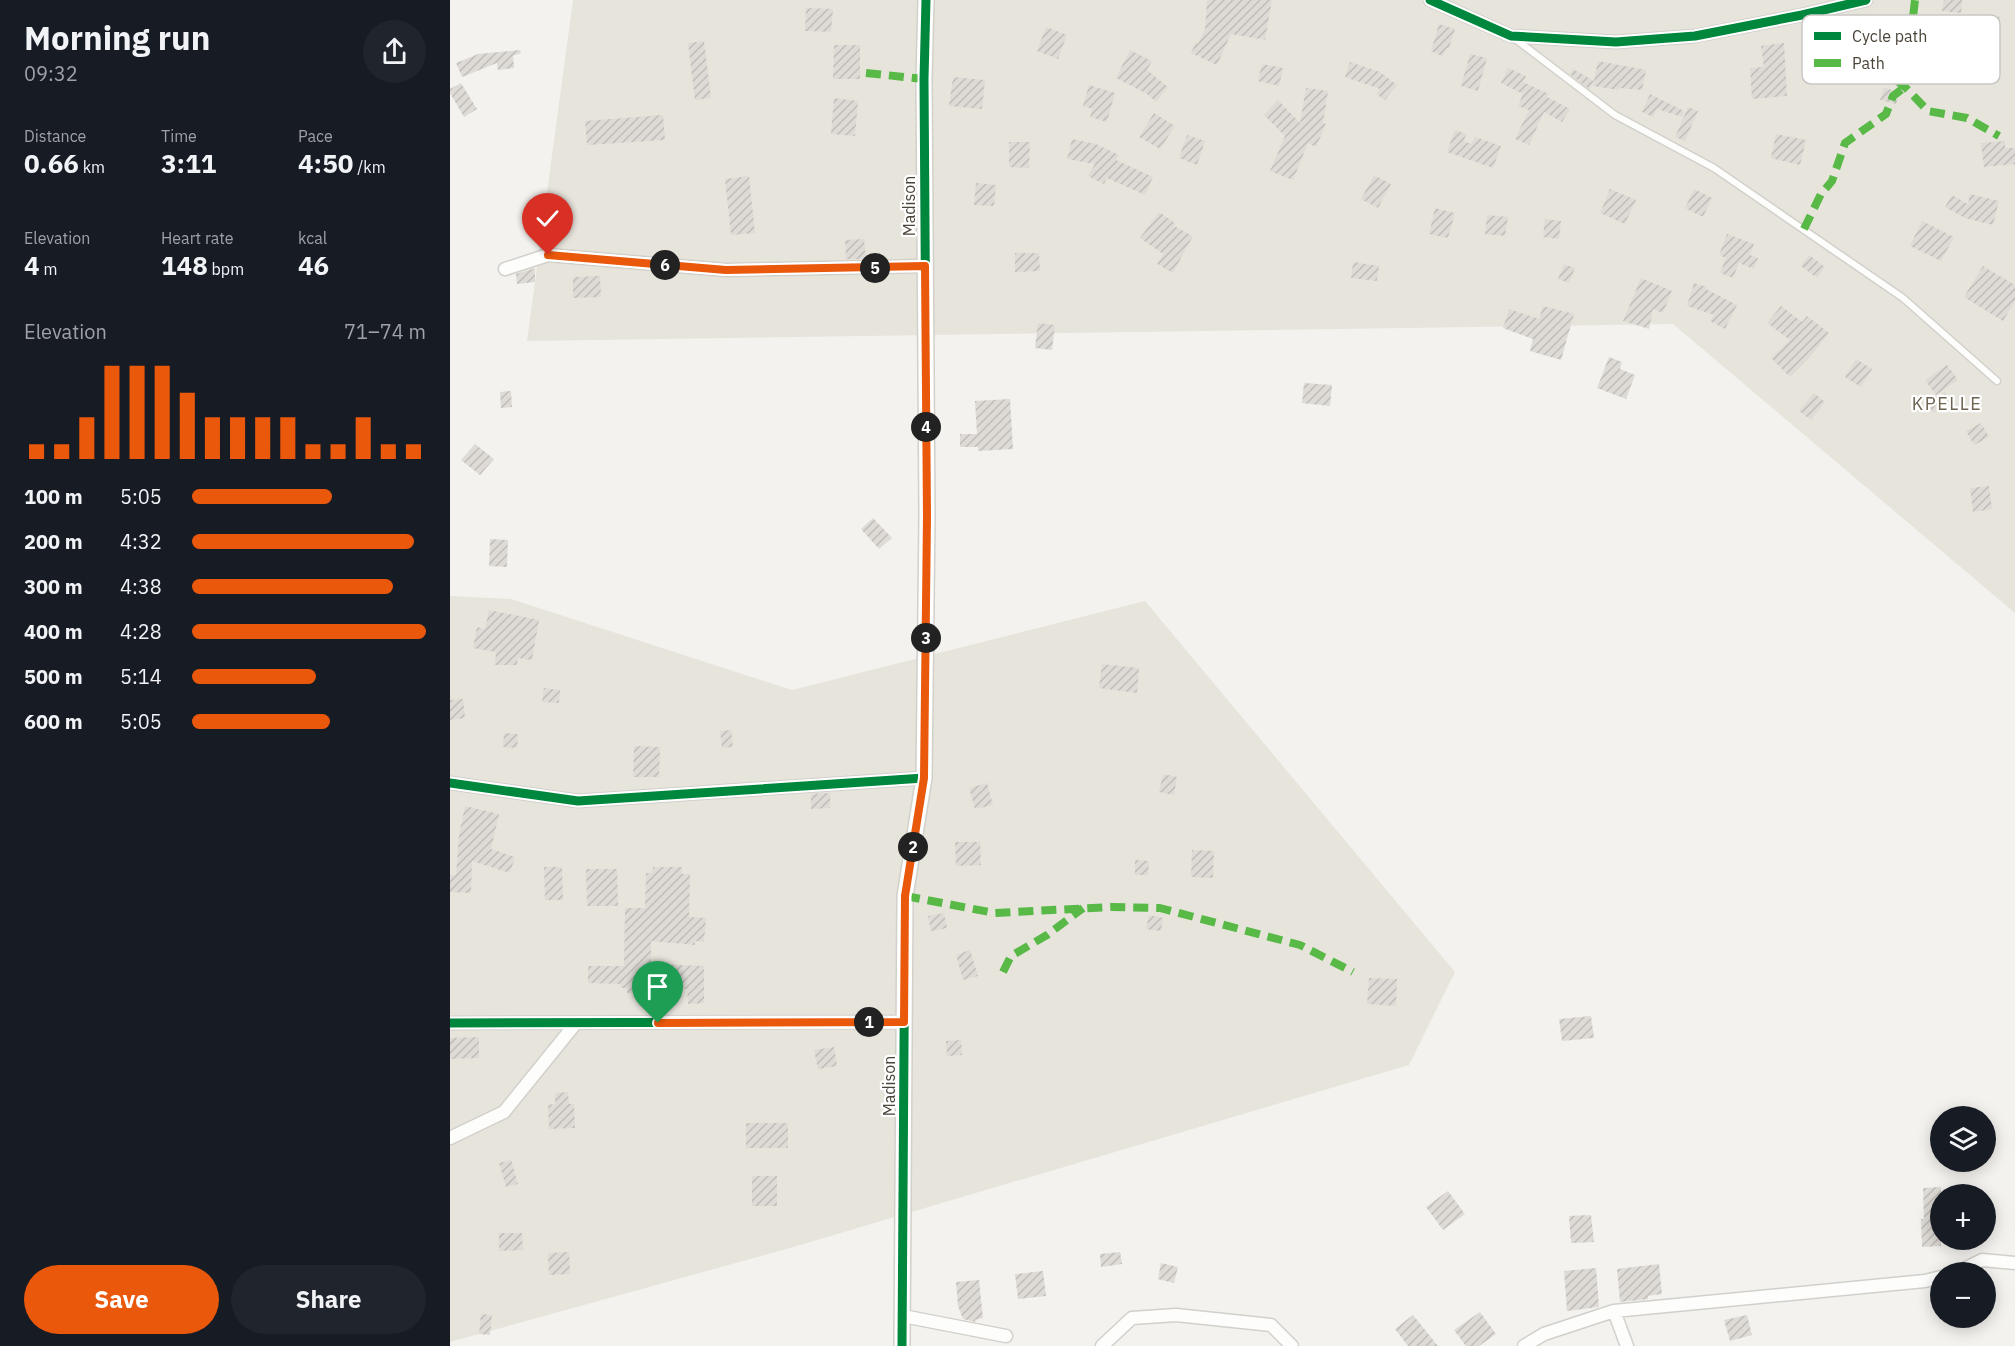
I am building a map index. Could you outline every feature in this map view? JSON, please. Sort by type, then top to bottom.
[{"type":"street","name":"Madison","points":[[902,1346],[905,896],[924,778],[927,516],[924,79],[926,0]]},
{"type":"street","points":[[1430,0],[1511,36],[1616,42],[1695,36],[1866,0]]},
{"type":"street","points":[[505,269],[548,255],[726,270],[925,266]]},
{"type":"street","points":[[450,783],[578,801],[924,778]]},
{"type":"street","points":[[450,1023],[904,1022]]},
{"type":"street","points":[[450,1138],[504,1112],[576,1023]]},
{"type":"street","points":[[1978,1262],[1982,1260],[2015,1263]]},
{"type":"street","points":[[1524,1346],[1544,1334],[1614,1311],[1930,1280]]},
{"type":"street","points":[[1614,1311],[1627,1346]]},
{"type":"street","points":[[1102,1346],[1132,1318],[1176,1315],[1271,1325],[1292,1346]]},
{"type":"street","points":[[903,1316],[1006,1335]]},
{"type":"lane","points":[[1511,36],[1614,115],[1714,168],[1903,298],[1997,381]]},
{"type":"shaded area","points":[[573,0],[2015,0],[2015,613],[1673,324],[527,341]]},
{"type":"shaded area","points":[[450,596],[511,599],[792,690],[1145,601],[1455,972],[1409,1065],[790,1248],[450,1342]]},
{"type":"building","points":[[1207,0],[1272,0],[1265,40],[1231,34],[1217,65],[1191,53],[1205,29]]},
{"type":"building","points":[[1944,0],[1962,0],[1961,13],[1942,11]]},
{"type":"building","points":[[806,8],[833,9],[831,32],[805,31]]},
{"type":"building","points":[[1439,24],[1455,29],[1449,48],[1442,56],[1431,51]]},
{"type":"building","points":[[1046,27],[1067,35],[1058,59],[1037,51]]},
{"type":"building","points":[[704,41],[711,98],[695,100],[688,43]]},
{"type":"building","points":[[1784,43],[1787,96],[1752,99],[1750,68],[1764,67],[1761,46]]},
{"type":"building","points":[[834,45],[860,45],[860,79],[833,79]]},
{"type":"building","points":[[520,50],[521,53],[513,56],[514,68],[498,70],[497,63],[462,77],[456,63],[478,54]]},
{"type":"building","points":[[1130,50],[1152,61],[1147,70],[1168,87],[1156,102],[1147,94],[1116,78]]},
{"type":"building","points":[[1470,54],[1487,58],[1478,91],[1461,86]]},
{"type":"building","points":[[1598,61],[1646,70],[1642,90],[1619,88],[1619,90],[1593,86]]},
{"type":"building","points":[[1350,62],[1380,72],[1397,85],[1385,100],[1376,94],[1380,89],[1345,77]]},
{"type":"building","points":[[1262,64],[1283,68],[1279,86],[1258,81]]},
{"type":"building","points":[[1508,68],[1526,76],[1523,82],[1549,94],[1547,97],[1570,109],[1562,122],[1544,112],[1529,145],[1515,139],[1529,110],[1518,106],[1523,94],[1501,83]]},
{"type":"building","points":[[1573,69],[1594,81],[1589,89],[1570,74]]},
{"type":"building","points":[[953,77],[985,80],[982,109],[949,106]]},
{"type":"building","points":[[461,83],[477,109],[464,117],[450,93],[450,89]]},
{"type":"building","points":[[1089,85],[1115,93],[1107,122],[1090,117],[1092,109],[1083,106]]},
{"type":"building","points":[[1306,88],[1328,91],[1323,123],[1326,124],[1316,147],[1308,143],[1293,180],[1270,171],[1285,136],[1264,115],[1278,100],[1300,123]]},
{"type":"building","points":[[1884,88],[1900,92],[1896,104],[1880,100]]},
{"type":"building","points":[[1650,94],[1684,111],[1682,117],[1657,109],[1653,117],[1642,112]]},
{"type":"building","points":[[834,98],[858,101],[855,136],[831,134]]},
{"type":"building","points":[[1688,107],[1698,111],[1685,141],[1675,137]]},
{"type":"building","points":[[1154,113],[1175,126],[1160,149],[1139,137]]},
{"type":"building","points":[[663,115],[665,140],[587,145],[585,121]]},
{"type":"building","points":[[1455,130],[1466,134],[1464,141],[1471,144],[1475,137],[1501,146],[1493,168],[1447,152]]},
{"type":"building","points":[[1776,134],[1806,140],[1800,165],[1771,158]]},
{"type":"building","points":[[1187,135],[1205,141],[1197,165],[1179,158]]},
{"type":"building","points":[[1072,139],[1096,144],[1119,155],[1116,160],[1153,177],[1145,195],[1107,178],[1104,184],[1088,176],[1095,164],[1067,159]]},
{"type":"building","points":[[2005,141],[2005,148],[2015,148],[2015,164],[1984,167],[1981,143]]},
{"type":"building","points":[[1009,142],[1030,142],[1029,168],[1009,167]]},
{"type":"building","points":[[1374,175],[1391,184],[1378,208],[1361,199]]},
{"type":"building","points":[[749,176],[755,233],[731,235],[725,179]]},
{"type":"building","points":[[976,183],[996,185],[994,206],[974,205]]},
{"type":"building","points":[[1610,189],[1636,200],[1625,224],[1600,213]]},
{"type":"building","points":[[1694,189],[1712,198],[1703,217],[1685,208]]},
{"type":"building","points":[[1970,194],[1999,201],[1993,225],[1965,218],[1945,207],[1952,195],[1968,204]]},
{"type":"building","points":[[1435,208],[1455,213],[1448,238],[1429,234]]},
{"type":"building","points":[[1159,212],[1175,223],[1174,226],[1193,236],[1173,273],[1157,264],[1163,254],[1140,238]]},
{"type":"building","points":[[1487,215],[1508,217],[1505,236],[1485,234]]},
{"type":"building","points":[[1545,219],[1561,221],[1559,239],[1543,237]]},
{"type":"building","points":[[1922,221],[1954,237],[1941,261],[1910,246]]},
{"type":"building","points":[[1727,234],[1754,244],[1750,255],[1758,258],[1754,269],[1739,263],[1733,278],[1720,273],[1726,258],[1719,255]]},
{"type":"building","points":[[864,239],[866,259],[846,259],[845,240]]},
{"type":"building","points":[[1015,253],[1039,253],[1040,271],[1015,272]]},
{"type":"building","points":[[1809,255],[1825,267],[1817,278],[1801,266]]},
{"type":"building","points":[[1353,262],[1379,266],[1377,281],[1351,278]]},
{"type":"building","points":[[1564,264],[1575,268],[1569,283],[1558,279]]},
{"type":"building","points":[[1983,266],[2015,285],[2015,301],[2003,321],[1964,297]]},
{"type":"building","points":[[535,268],[535,282],[517,284],[516,274]]},
{"type":"building","points":[[600,276],[601,297],[573,298],[573,277]]},
{"type":"building","points":[[1641,278],[1672,291],[1663,313],[1653,309],[1649,329],[1623,321]]},
{"type":"building","points":[[1694,283],[1707,287],[1706,289],[1737,305],[1725,329],[1710,321],[1714,315],[1687,306]]},
{"type":"building","points":[[1543,306],[1574,314],[1561,360],[1530,351],[1533,339],[1503,328],[1509,309],[1539,319]]},
{"type":"building","points":[[1781,306],[1802,322],[1807,316],[1829,333],[1790,377],[1771,358],[1790,340],[1767,323]]},
{"type":"building","points":[[1038,323],[1055,325],[1052,350],[1035,348]]},
{"type":"building","points":[[1609,357],[1622,362],[1620,369],[1635,375],[1626,399],[1597,388]]},
{"type":"building","points":[[1856,359],[1872,369],[1861,387],[1845,377]]},
{"type":"building","points":[[1947,365],[1958,380],[1936,395],[1925,380]]},
{"type":"building","points":[[1304,383],[1332,385],[1330,406],[1302,403]]},
{"type":"building","points":[[511,391],[512,407],[501,408],[500,392]]},
{"type":"building","points":[[1945,392],[1950,404],[1933,413],[1927,402]]},
{"type":"building","points":[[1814,393],[1825,402],[1811,420],[1799,411]]},
{"type":"building","points":[[1010,399],[1013,449],[978,451],[978,447],[960,447],[960,434],[977,434],[975,401]]},
{"type":"building","points":[[1981,423],[1989,437],[1974,445],[1966,431]]},
{"type":"building","points":[[475,444],[494,459],[480,475],[461,460]]},
{"type":"building","points":[[1989,486],[1992,509],[1973,512],[1970,488]]},
{"type":"building","points":[[873,518],[892,538],[879,549],[861,529]]},
{"type":"building","points":[[490,539],[508,540],[507,567],[489,566]]},
{"type":"building","points":[[489,610],[539,620],[532,660],[518,658],[517,665],[495,665],[496,652],[473,648],[477,627],[485,629]]},
{"type":"building","points":[[1102,664],[1139,668],[1137,693],[1099,688]]},
{"type":"building","points":[[544,688],[560,690],[559,703],[542,702]]},
{"type":"building","points":[[463,699],[465,718],[450,720],[450,700]]},
{"type":"building","points":[[731,730],[733,747],[722,748],[720,731]]},
{"type":"building","points":[[504,733],[518,734],[517,748],[503,747]]},
{"type":"building","points":[[634,746],[660,747],[659,777],[633,777]]},
{"type":"building","points":[[1163,774],[1177,777],[1174,795],[1159,792]]},
{"type":"building","points":[[987,783],[993,805],[975,809],[969,788]]},
{"type":"building","points":[[830,793],[830,808],[811,809],[811,794]]},
{"type":"building","points":[[465,806],[499,814],[491,849],[515,857],[510,873],[472,861],[471,893],[450,892],[450,875],[456,875],[459,835]]},
{"type":"building","points":[[955,842],[980,842],[981,865],[956,866]]},
{"type":"building","points":[[1192,850],[1214,851],[1213,878],[1191,877]]},
{"type":"building","points":[[1135,860],[1149,861],[1148,875],[1135,875]]},
{"type":"building","points":[[544,867],[562,867],[563,900],[545,900]]},
{"type":"building","points":[[653,867],[682,867],[682,874],[690,874],[689,917],[706,918],[704,942],[695,941],[695,945],[651,941],[651,964],[704,966],[704,1003],[688,1004],[687,989],[640,988],[640,993],[627,993],[627,988],[621,988],[621,984],[588,983],[588,966],[624,966],[625,908],[645,908],[646,873],[652,873]]},
{"type":"building","points":[[586,869],[617,869],[618,906],[587,906]]},
{"type":"building","points":[[944,913],[947,928],[931,931],[928,916]]},
{"type":"building","points":[[1149,915],[1163,918],[1161,931],[1146,929]]},
{"type":"building","points":[[970,950],[978,976],[963,980],[956,955]]},
{"type":"building","points":[[1369,978],[1397,979],[1396,1006],[1367,1004]]},
{"type":"building","points":[[1591,1016],[1594,1038],[1562,1041],[1559,1019]]},
{"type":"building","points":[[479,1037],[479,1058],[450,1059],[450,1038]]},
{"type":"building","points":[[961,1040],[962,1055],[947,1056],[946,1041]]},
{"type":"building","points":[[834,1047],[837,1066],[818,1069],[814,1050]]},
{"type":"building","points":[[568,1092],[569,1104],[574,1104],[575,1128],[549,1129],[548,1105],[555,1104],[555,1093]]},
{"type":"building","points":[[746,1123],[788,1123],[788,1148],[746,1148]]},
{"type":"building","points":[[511,1160],[518,1184],[506,1187],[499,1163]]},
{"type":"building","points":[[752,1176],[777,1176],[777,1206],[752,1206]]},
{"type":"building","points":[[1923,1188],[1930,1188],[1930,1247],[1922,1247],[1921,1219],[1924,1219]]},
{"type":"building","points":[[1448,1191],[1465,1214],[1443,1230],[1426,1207]]},
{"type":"building","points":[[1591,1215],[1594,1242],[1571,1243],[1569,1216]]},
{"type":"building","points":[[499,1233],[522,1233],[523,1250],[499,1251]]},
{"type":"building","points":[[569,1252],[570,1274],[549,1275],[548,1253]]},
{"type":"building","points":[[1120,1252],[1122,1264],[1101,1267],[1100,1254]]},
{"type":"building","points":[[1161,1263],[1178,1267],[1174,1283],[1158,1279]]},
{"type":"building","points":[[1659,1264],[1662,1294],[1648,1296],[1648,1299],[1620,1302],[1617,1269]]},
{"type":"building","points":[[1596,1268],[1599,1307],[1567,1311],[1564,1271]]},
{"type":"building","points":[[1043,1271],[1046,1296],[1018,1299],[1015,1274]]},
{"type":"building","points":[[979,1280],[983,1318],[975,1320],[976,1322],[963,1319],[958,1306],[956,1282]]},
{"type":"building","points":[[1480,1312],[1496,1334],[1479,1346],[1466,1346],[1454,1330]]},
{"type":"building","points":[[481,1314],[492,1315],[490,1335],[479,1334]]},
{"type":"building","points":[[1413,1315],[1438,1346],[1408,1346],[1395,1329]]},
{"type":"building","points":[[1747,1315],[1752,1335],[1730,1341],[1724,1320]]},
{"type":"marked path","points":[[1913,15],[1915,0]]},
{"type":"marked path","points":[[866,73],[924,79]]},
{"type":"marked path","points":[[1901,84],[1928,111],[1967,118],[1999,136]]},
{"type":"marked path","points":[[1804,229],[1821,194],[1832,181],[1845,143],[1886,114],[1893,96],[1905,87],[1905,84]]},
{"type":"marked path","points":[[905,896],[995,913],[1111,907],[1160,908],[1300,945],[1353,972]]},
{"type":"marked path","points":[[1003,972],[1011,956],[1047,935],[1083,908]]},
{"type":"cycle path","points":[[902,1346],[905,896],[924,778],[927,516],[924,79],[926,0]]},
{"type":"cycle path","points":[[1430,0],[1511,36],[1616,42],[1695,36],[1866,0]]},
{"type":"cycle path","points":[[450,783],[578,801],[924,778]]},
{"type":"cycle path","points":[[450,1023],[904,1022]]},
{"type":"district","name":"KPELLE","points":[[1947,404]]},
{"type":"route","points":[[548,255],[726,270],[925,266],[927,516],[924,778],[905,896],[904,1022],[658,1023]]}]
